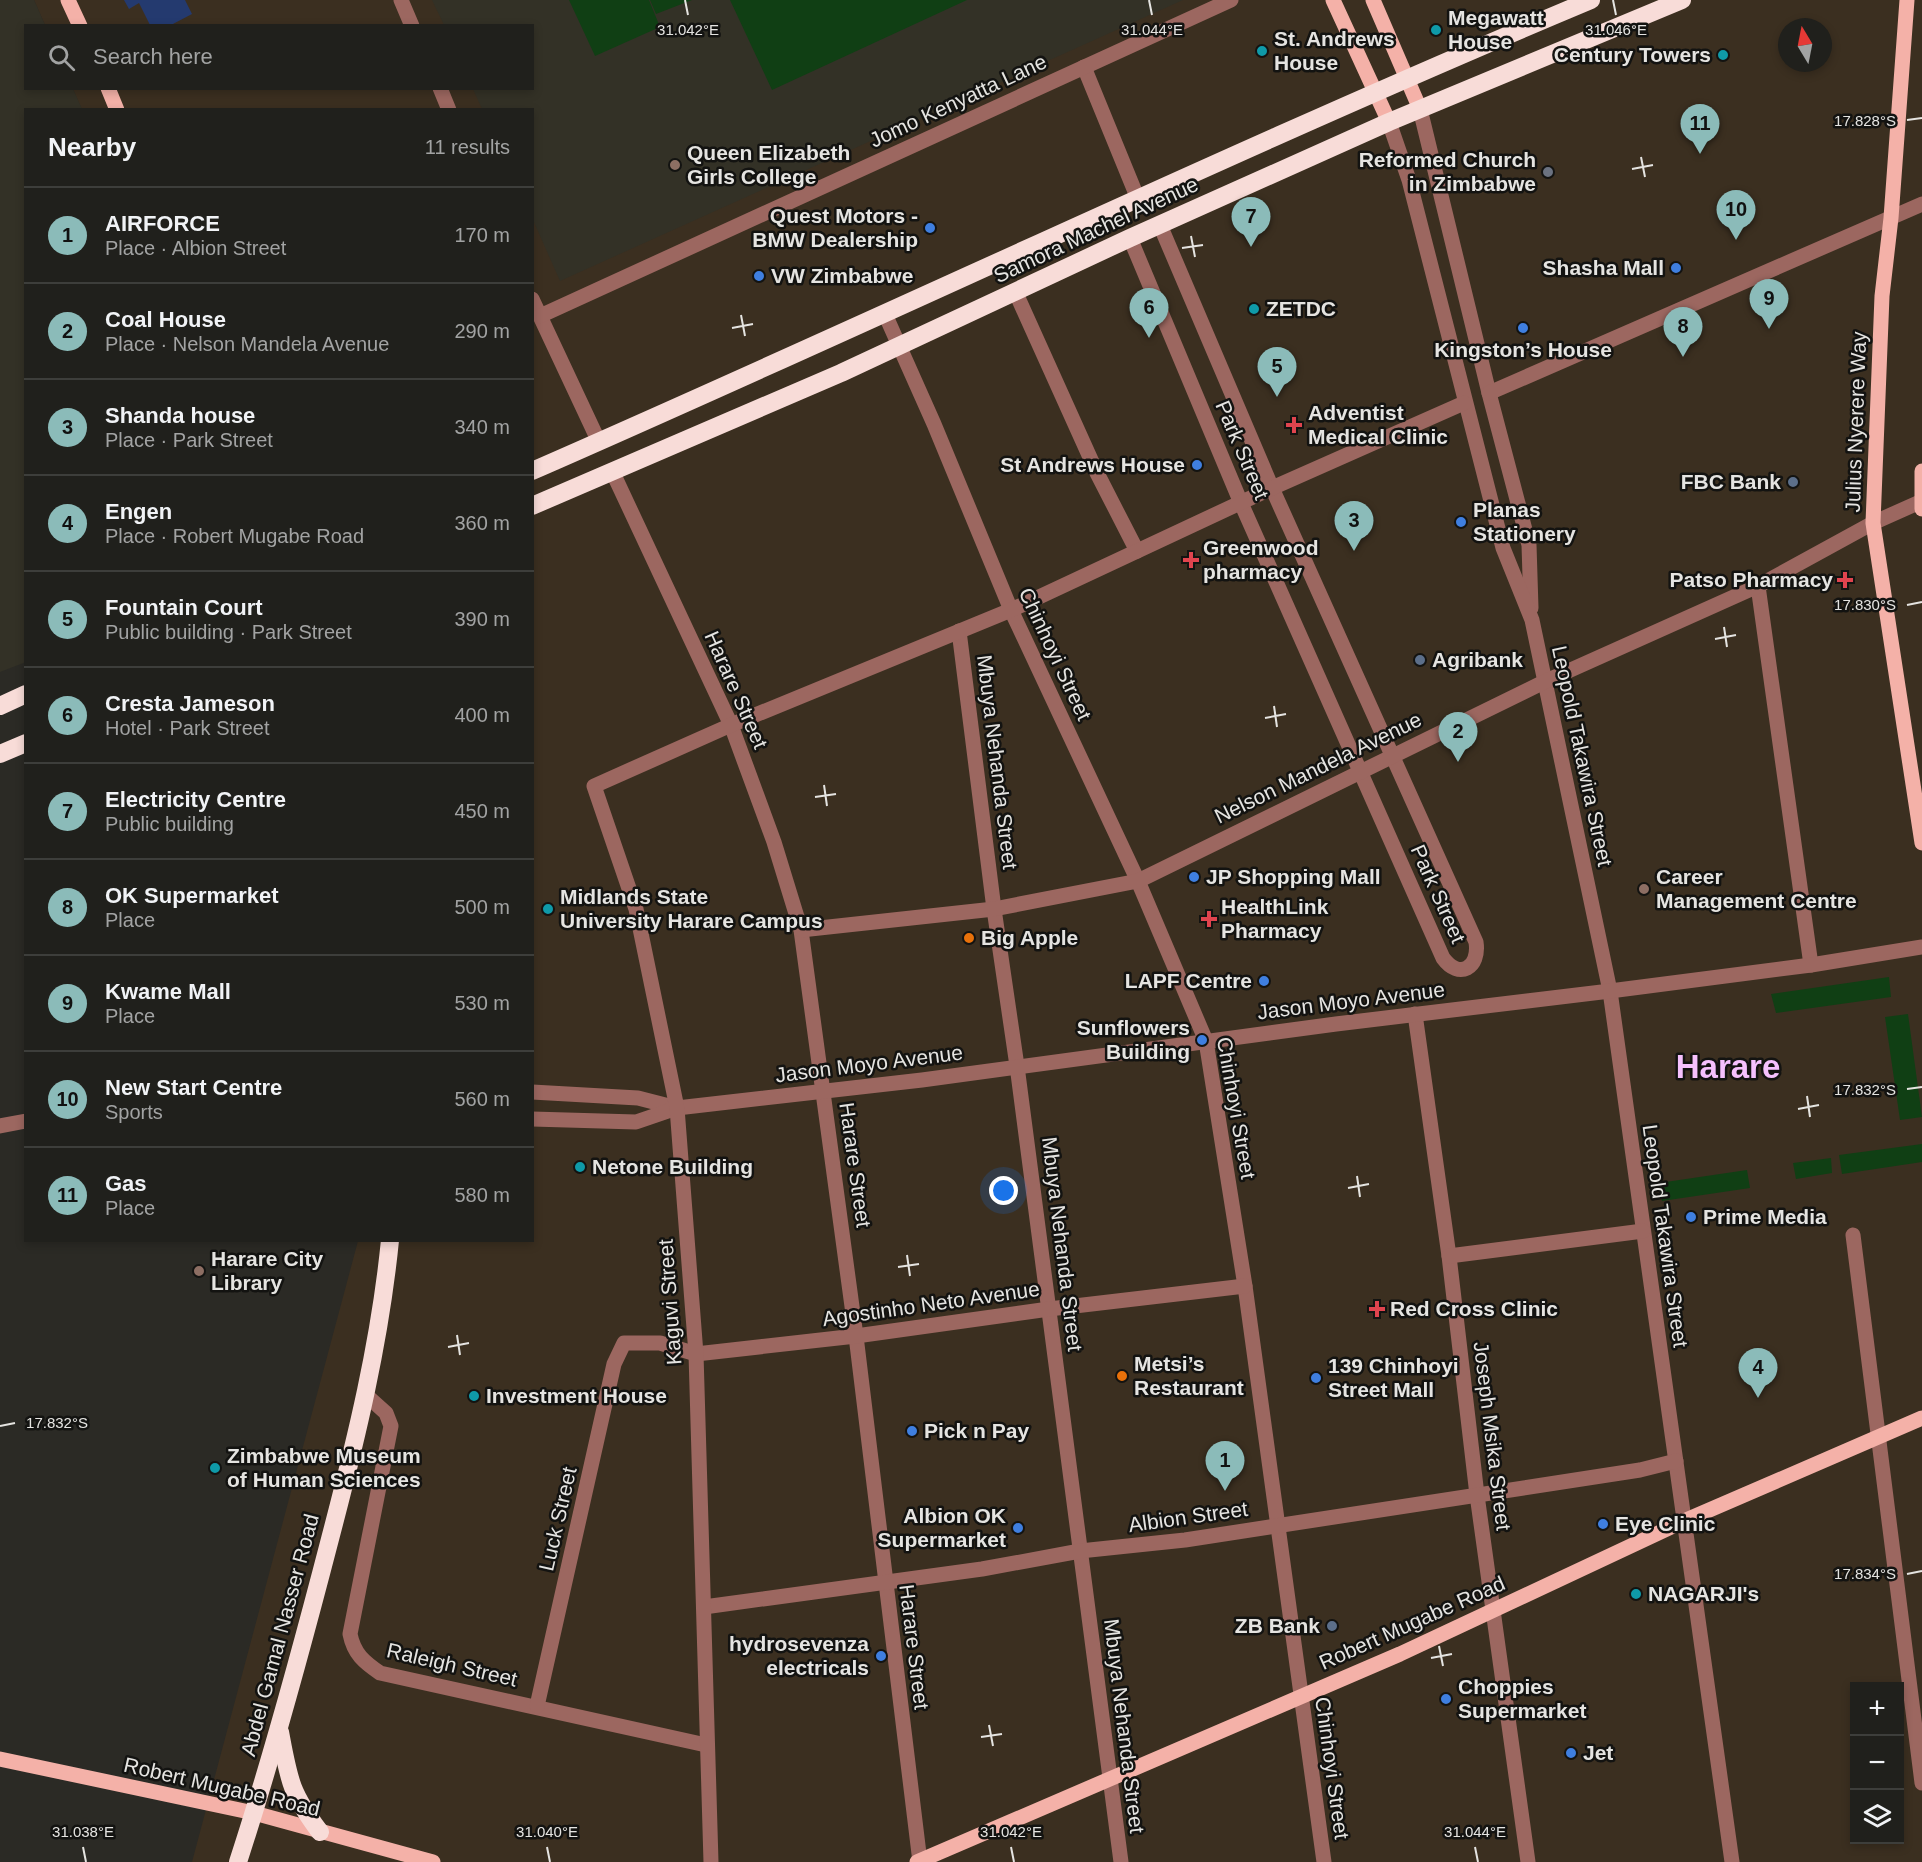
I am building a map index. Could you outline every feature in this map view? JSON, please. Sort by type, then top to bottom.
[{"type":"highway","name":"Samora Machel Avenue","points":[[534,470],[1407,77],[1591,0]]},
{"type":"highway","name":"Samora Machel Avenue","points":[[534,505],[613,473],[1389,122],[1682,0]]},
{"type":"highway","points":[[0,706],[24,695]]},
{"type":"highway","points":[[0,754],[24,744]]},
{"type":"highway","name":"Abdel Gamal Nasser Road","points":[[238,1862],[280,1728],[366,1395],[384,1296],[390,1242]]},
{"type":"highway","points":[[280,1728],[290,1785],[297,1800],[320,1832]]},
{"type":"main road","points":[[68,0],[79,24]]},
{"type":"main road","name":"Leopold Takawira Street","points":[[1333,0],[1389,122]]},
{"type":"main road","name":"Leopold Takawira Street","points":[[1373,0],[1420,109]]},
{"type":"main road","name":"Julius Nyerere Way","points":[[1907,0],[1891,218],[1882,296],[1873,523],[1922,843]]},
{"type":"main road","points":[[109,90],[116,108]]},
{"type":"main road","points":[[1922,471],[1922,504]]},
{"type":"main road","name":"Robert Mugabe Road","points":[[919,1862],[1109,1777],[1400,1654],[1684,1521],[1922,1418]]},
{"type":"main road","name":"Robert Mugabe Road","points":[[0,1759],[254,1813],[434,1862]]},
{"type":"street","points":[[401,0],[411,24]]},
{"type":"street","name":"Jomo Kenyatta Lane","points":[[540,316],[1231,0]]},
{"type":"street","points":[[1084,67],[1138,199]]},
{"type":"street","points":[[441,90],[448,108]]},
{"type":"street","name":"Leopold Takawira Street","points":[[1420,109],[1489,393],[1529,545],[1532,620]]},
{"type":"street","name":"Leopold Takawira Street","points":[[1389,122],[1409,180],[1447,323],[1464,404],[1503,548],[1532,620],[1610,991],[1732,1862]]},
{"type":"street","points":[[1489,393],[1922,204]]},
{"type":"street","name":"Park Street","points":[[1130,238],[1241,503],[1443,958],[1449,967],[1456,970],[1467,968],[1475,963],[1478,954],[1476,942],[1272,488],[1160,225]]},
{"type":"street","points":[[1015,291],[1097,473],[1137,551]]},
{"type":"street","points":[[534,303],[599,442]]},
{"type":"street","name":"Chinhoyi Street","points":[[885,314],[1011,610],[1138,881],[1206,1041],[1245,1286],[1324,1862]]},
{"type":"street","points":[[731,725],[1011,610],[1272,488],[1464,404]]},
{"type":"street","name":"Harare Street","points":[[613,473],[731,725],[774,842],[801,930],[856,1336],[919,1862]]},
{"type":"street","name":"Nelson Mandela Avenue","points":[[801,930],[994,909],[1138,881],[1546,681],[1758,586],[1873,523],[1922,504]]},
{"type":"street","points":[[1758,586],[1811,965]]},
{"type":"street","name":"Mbuya Nehanda Street","points":[[959,631],[1121,1862]]},
{"type":"street","name":"Kaguvi Street","points":[[711,1862],[696,1354],[677,1108],[636,909],[594,786],[731,725]]},
{"type":"street","name":"Jason Moyo Avenue","points":[[534,1119],[636,1122],[677,1108],[824,1092],[1415,1014],[1610,991],[1811,965],[1922,947]]},
{"type":"street","name":"Joseph Msika Street","points":[[1415,1014],[1449,1256],[1477,1494],[1528,1862]]},
{"type":"street","name":"Jason Moyo Avenue","points":[[534,1092],[638,1098],[677,1108]]},
{"type":"street","points":[[0,1126],[24,1121]]},
{"type":"street","points":[[1449,1256],[1643,1231]]},
{"type":"street","points":[[1853,1235],[1922,1783]]},
{"type":"street","name":"Agostinho Neto Avenue","points":[[624,1343],[660,1343],[696,1354],[856,1336],[1049,1309],[1245,1286]]},
{"type":"street","name":"Luck Street","points":[[537,1706],[614,1364],[624,1343]]},
{"type":"street","name":"Raleigh Street","points":[[366,1395],[386,1413],[391,1426],[355,1597],[350,1634],[352,1647],[360,1660],[380,1673],[706,1745]]},
{"type":"street","name":"Albion Street","points":[[704,1607],[885,1583],[1080,1551],[1185,1540],[1640,1470],[1676,1461]]},
{"type":"shaded area","points":[[0,0],[34,0],[45,24],[24,24],[24,90],[73,90],[82,108],[24,108],[24,663],[0,672]]},
{"type":"shaded area","points":[[34,0],[1922,0],[1922,1862],[192,1862],[358,1242],[534,1242],[534,108],[81,108],[73,90],[534,90],[534,24],[45,24]]},
{"type":"shaded area","name":"Queen Elizabeth Girls College","points":[[432,0],[1183,0],[560,281],[534,222],[534,108],[482,108],[473,90],[534,90],[534,24],[444,24]]},
{"type":"green space","points":[[569,0],[649,0],[660,27],[595,56]]},
{"type":"green space","points":[[650,0],[692,0],[656,14]]},
{"type":"green space","points":[[730,0],[967,0],[772,90]]},
{"type":"green space","points":[[1889,977],[1891,997],[1776,1013],[1771,994]]},
{"type":"green space","points":[[1908,1014],[1922,1117],[1900,1120],[1885,1017]]},
{"type":"green space","points":[[1922,1144],[1922,1162],[1842,1174],[1839,1155]]},
{"type":"green space","points":[[1831,1158],[1832,1173],[1796,1179],[1793,1163]]},
{"type":"green space","points":[[1747,1170],[1750,1188],[1662,1201],[1659,1183]]},
{"type":"water","points":[[124,0],[185,0],[192,14],[173,24],[150,24],[139,3],[129,9]]},
{"type":"place","name":"Megawatt House","points":[[1436,30]]},
{"type":"place","name":"St. Andrews House","points":[[1262,51]]},
{"type":"place","name":"Century Towers","points":[[1723,55]]},
{"type":"place","name":"Gas","points":[[1700,154]]},
{"type":"place","name":"Queen Elizabeth Girls College","points":[[675,165]]},
{"type":"place","name":"Reformed Church in Zimbabwe","points":[[1548,172]]},
{"type":"place","name":"Quest Motors - BMW Dealership","points":[[930,228]]},
{"type":"place","name":"New Start Centre","points":[[1736,240]]},
{"type":"place","name":"Electricity Centre","points":[[1251,247]]},
{"type":"place","name":"Shasha Mall","points":[[1676,268]]},
{"type":"place","name":"VW Zimbabwe","points":[[759,276]]},
{"type":"place","name":"ZETDC","points":[[1254,309]]},
{"type":"place","name":"Kingston’s House","points":[[1523,328]]},
{"type":"place","name":"Kwame Mall","points":[[1769,329]]},
{"type":"place","name":"Cresta Jameson","points":[[1149,338]]},
{"type":"place","name":"OK Supermarket","points":[[1683,357]]},
{"type":"place","name":"Fountain Court","points":[[1277,397]]},
{"type":"place","name":"Adventist Medical Clinic","points":[[1294,425]]},
{"type":"place","name":"St Andrews House","points":[[1197,465]]},
{"type":"place","name":"FBC Bank","points":[[1793,482]]},
{"type":"place","name":"Planas Stationery","points":[[1461,522]]},
{"type":"place","name":"Shanda house","points":[[1354,551]]},
{"type":"place","name":"Greenwood pharmacy","points":[[1191,560]]},
{"type":"place","name":"Patso Pharmacy","points":[[1845,580]]},
{"type":"place","name":"Agribank","points":[[1420,660]]},
{"type":"place","name":"Coal House","points":[[1458,762]]},
{"type":"place","name":"JP Shopping Mall","points":[[1194,877]]},
{"type":"place","name":"Career Management Centre","points":[[1644,889]]},
{"type":"place","name":"Midlands State University Harare Campus","points":[[548,909]]},
{"type":"place","name":"HealthLink Pharmacy","points":[[1209,919]]},
{"type":"place","name":"Big Apple","points":[[969,938]]},
{"type":"place","name":"LAPF Centre","points":[[1264,981]]},
{"type":"place","name":"Sunflowers Building","points":[[1202,1040]]},
{"type":"place","name":"Netone Building","points":[[580,1167]]},
{"type":"place","name":"Prime Media","points":[[1691,1217]]},
{"type":"place","name":"Harare City Library","points":[[199,1271]]},
{"type":"place","name":"Red Cross Clinic","points":[[1377,1309]]},
{"type":"place","name":"Metsi’s Restaurant","points":[[1122,1376]]},
{"type":"place","name":"139 Chinhoyi Street Mall","points":[[1316,1378]]},
{"type":"place","name":"Investment House","points":[[474,1396]]},
{"type":"place","name":"Engen","points":[[1758,1398]]},
{"type":"place","name":"Pick n Pay","points":[[912,1431]]},
{"type":"place","name":"Zimbabwe Museum of Human Sciences","points":[[215,1468]]},
{"type":"place","name":"AIRFORCE","points":[[1225,1491]]},
{"type":"place","name":"Eye Clinic","points":[[1603,1524]]},
{"type":"place","name":"Albion OK Supermarket","points":[[1018,1528]]},
{"type":"place","name":"NAGARJI's","points":[[1636,1594]]},
{"type":"place","name":"ZB Bank","points":[[1332,1626]]},
{"type":"place","name":"hydrosevenza electricals","points":[[881,1656]]},
{"type":"place","name":"Choppies Supermarket","points":[[1446,1699]]},
{"type":"place","name":"Jet","points":[[1571,1753]]},
{"type":"district","name":"Harare","points":[[1728,1066]]}]
